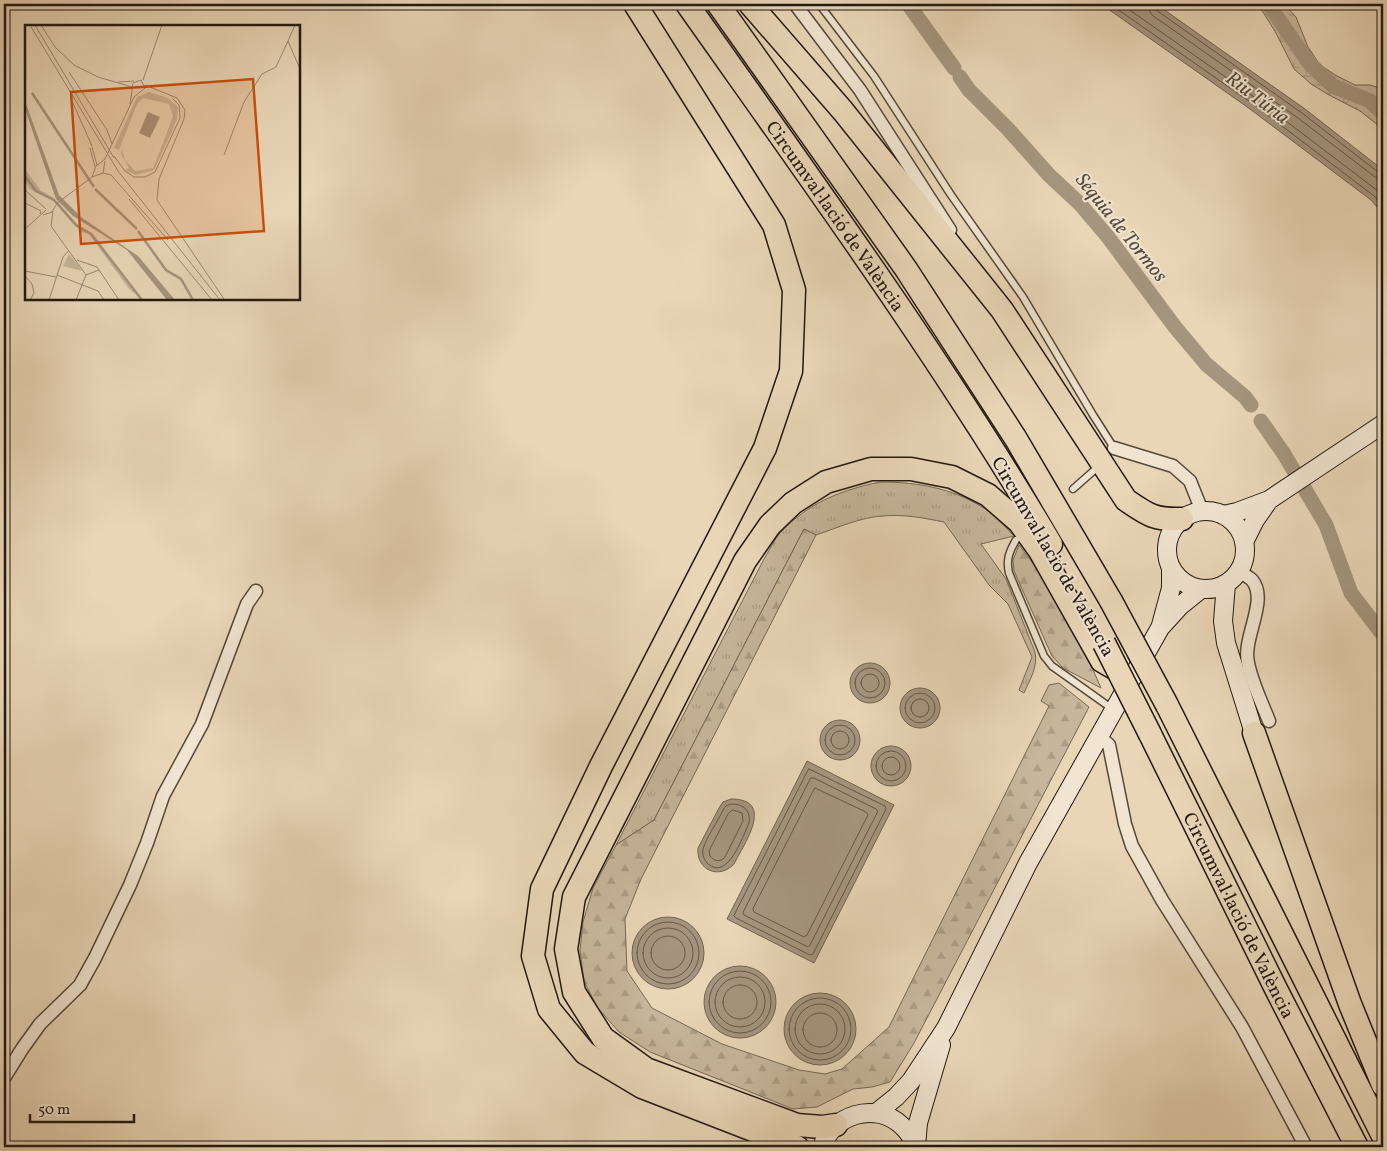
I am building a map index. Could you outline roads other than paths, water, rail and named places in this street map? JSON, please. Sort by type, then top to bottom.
[{"type":"highway","points":[[635,4],[774,225],[794,290],[791,371],[765,448],[601,766],[542,890],[533,956],[549,1010],[585,1053],[642,1086],[797,1147]]},
{"type":"highway","name":"Circumval·lació de València","points":[[687,4],[889,290],[987,440],[1050,543],[1099,645],[1118,670],[1356,1147]]},
{"type":"highway","name":"Circumval·lació de València","points":[[718,4],[906,269],[1016,439],[1111,601],[1167,705],[1383,1136]]},
{"type":"highway","points":[[750,4],[843,111],[1002,310],[1108,456],[1126,500],[1150,516],[1163,520],[1192,515]]},
{"type":"highway","points":[[836,1125],[822,1127],[797,1125],[646,1069],[603,1038],[574,992],[566,949],[574,897],[745,561],[770,524],[793,503],[826,482],[871,469],[911,469],[952,477],[988,495],[1019,522],[1040,551],[1099,645]]},
{"type":"highway","points":[[1262,727],[1350,1004],[1383,1085]]},
{"type":"main road","points":[[1223,515],[1269,500],[1383,424]]},
{"type":"main road","points":[[1244,542],[1255,520],[1269,500]]},
{"type":"main road","points":[[1160,628],[1171,588],[1171,570],[1166,548],[1174,528],[1192,515],[1213,512],[1223,515],[1233,522],[1240,531],[1244,542],[1244,562],[1239,571],[1226,584],[1214,589],[1201,589],[1189,586],[1171,570]]},
{"type":"main road","points":[[1226,584],[1223,621],[1226,643],[1262,727]]},
{"type":"main road","points":[[876,1113],[896,1097],[911,1081],[946,1028],[1028,863],[1160,628],[1180,606],[1201,589]]},
{"type":"main road","points":[[916,1147],[918,1124],[946,1028]]},
{"type":"main road","points":[[822,1147],[830,1130],[848,1117],[862,1113],[876,1113],[889,1117],[901,1124],[910,1134],[916,1147]]},
{"type":"street","points":[[794,4],[860,90],[1002,310]]},
{"type":"street","points":[[1108,456],[1173,466],[1190,481],[1192,515]]},
{"type":"street","points":[[1239,571],[1252,580],[1258,592],[1257,606],[1246,652],[1262,727]]},
{"type":"street","points":[[4,1078],[40,1024],[80,985],[96,958],[134,876],[163,796],[202,724],[247,604],[256,591]]},
{"type":"street","points":[[1099,736],[1109,744],[1125,824],[1132,846],[1162,900],[1242,1027],[1306,1147]]},
{"type":"lane","points":[[819,4],[874,76],[951,195],[1023,297],[1092,415],[1108,456],[1073,489]]},
{"type":"lane","points":[[1016,540],[1009,553],[1007,562],[1009,574],[1044,656],[1052,666],[1114,710]]},
{"type":"water","name":"Riu Túria","points":[[1101,4],[1156,4],[1305,109],[1383,170],[1383,214],[1371,200],[1250,109]]},
{"type":"water","points":[[874,663],[881,666],[887,672],[890,683],[889,691],[881,700],[874,703],[866,703],[859,700],[851,691],[850,679],[853,672],[862,664]]},
{"type":"water","points":[[924,688],[931,691],[937,697],[940,708],[939,716],[931,725],[924,728],[916,728],[909,725],[901,716],[900,704],[903,697],[912,689]]},
{"type":"water","points":[[844,720],[851,723],[857,729],[860,740],[859,748],[851,757],[844,760],[836,760],[829,757],[821,748],[820,736],[823,729],[832,721]]},
{"type":"water","points":[[895,746],[902,749],[908,755],[911,766],[910,774],[902,783],[895,786],[887,786],[880,783],[872,774],[871,762],[874,755],[883,747]]},
{"type":"water","points":[[807,761],[894,805],[814,963],[727,919]]},
{"type":"water","points":[[731,799],[744,801],[752,806],[754,814],[753,824],[734,864],[728,869],[715,872],[705,867],[701,862],[698,856],[698,848],[723,802]]},
{"type":"water","points":[[668,917],[682,920],[694,927],[701,939],[704,953],[701,967],[694,979],[682,986],[668,989],[654,986],[642,979],[635,967],[632,953],[635,939],[642,927],[654,920]]},
{"type":"water","points":[[740,966],[754,969],[766,976],[773,988],[776,1002],[773,1016],[766,1028],[754,1035],[740,1038],[726,1035],[714,1028],[707,1016],[704,1002],[707,988],[714,976],[726,969]]},
{"type":"water","points":[[820,993],[834,996],[846,1003],[853,1015],[856,1029],[853,1043],[846,1055],[834,1062],[820,1065],[806,1062],[794,1055],[787,1043],[784,1029],[787,1015],[794,1003],[806,996]]},
{"type":"waterway","name":"Séquia de Tormos","points":[[908,4],[954,68]]},
{"type":"waterway","points":[[1268,4],[1309,63],[1333,86],[1370,101],[1383,114]]},
{"type":"waterway","name":"Séquia de Tormos","points":[[960,77],[969,90],[1008,129],[1049,175],[1080,204],[1108,237],[1175,327],[1206,364],[1245,397],[1251,405]]},
{"type":"waterway","name":"Séquia de Tormos","points":[[1261,421],[1284,454],[1326,525],[1351,593],[1383,635]]}]
